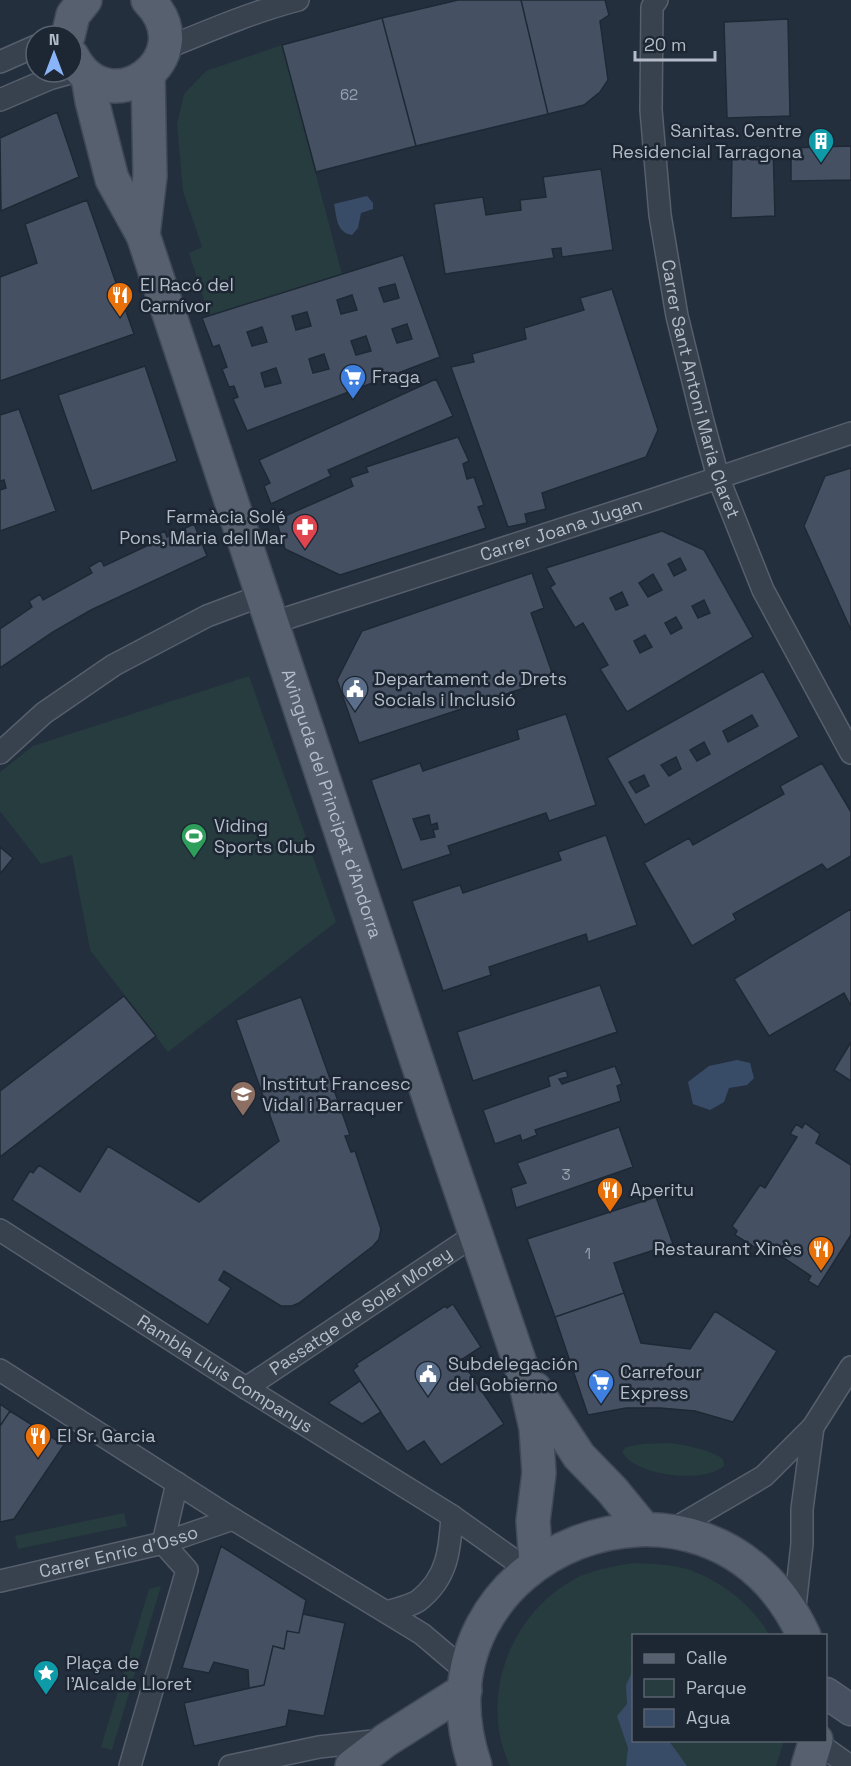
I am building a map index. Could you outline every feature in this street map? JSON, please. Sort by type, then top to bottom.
[{"type":"main road","name":"Avinguda del Principat d'Andorra","points":[[142,235],[150,176],[156,62],[166,40],[164,22],[149,0]]},
{"type":"main road","points":[[84,53],[100,83],[118,86],[137,81],[156,62]]},
{"type":"main road","name":"Avinguda del Principat d'Andorra","points":[[84,71],[112,179],[142,235],[523,1372],[536,1428],[539,1473],[533,1521],[532,1567]]},
{"type":"main road","name":"Avinguda del Principat d'Andorra","points":[[523,1372],[579,1456],[612,1490],[657,1530]]},
{"type":"main road","points":[[475,1766],[466,1729],[466,1681],[475,1646],[490,1614],[507,1590],[532,1567],[558,1550],[593,1536],[619,1531],[657,1530],[712,1544],[741,1560],[767,1580],[799,1625]]},
{"type":"main road","points":[[352,1766],[466,1681]]},
{"type":"main road","points":[[827,1694],[851,1710]]},
{"type":"street","points":[[156,62],[216,27],[298,0]]},
{"type":"street","name":"Carrer Sant Antoni Maria Claret","points":[[657,0],[652,8],[651,110],[660,215],[677,316],[718,477],[763,590],[851,753]]},
{"type":"street","points":[[0,62],[24,51]]},
{"type":"street","points":[[0,100],[37,84]]},
{"type":"street","name":"Carrer Joana Jugan","points":[[0,753],[44,713],[114,665],[207,616],[267,609],[718,477],[851,433]]},
{"type":"street","name":"Rambla Lluis Companys","points":[[0,1230],[246,1388],[532,1567]]},
{"type":"street","name":"Passatge de Soler Morey","points":[[246,1388],[476,1234]]},
{"type":"street","points":[[657,1530],[764,1476],[813,1426],[851,1368]]},
{"type":"street","points":[[0,1370],[233,1519],[422,1634],[466,1681]]},
{"type":"street","points":[[799,1625],[802,1509],[813,1426]]},
{"type":"street","points":[[130,1766],[187,1570],[163,1543],[177,1483]]},
{"type":"street","points":[[387,1612],[417,1602],[432,1587],[445,1568],[450,1552],[452,1516]]},
{"type":"street","name":"Carrer Enric d'Osso","points":[[0,1581],[163,1543],[233,1519]]},
{"type":"street","points":[[230,1766],[319,1747],[386,1740]]},
{"type":"street","points":[[813,1749],[850,1766]]},
{"type":"green space","points":[[282,45],[342,274],[209,316],[189,253],[202,247],[183,191],[177,124],[184,94],[206,71]]},
{"type":"green space","name":"Viding Sports Club","points":[[249,676],[336,922],[168,1052],[90,950],[72,855],[41,864],[0,811],[0,772],[33,746]]},
{"type":"green space","points":[[671,1443],[711,1453],[723,1459],[724,1466],[714,1472],[701,1475],[670,1475],[641,1467],[629,1460],[622,1452],[626,1447]]},
{"type":"green space","points":[[124,1513],[127,1526],[18,1549],[15,1536]]},
{"type":"green space","points":[[634,1563],[690,1570],[714,1581],[736,1596],[754,1614],[768,1634],[632,1634],[632,1742],[784,1742],[776,1766],[510,1766],[501,1739],[497,1712],[500,1684],[507,1657],[520,1632],[536,1609],[557,1591],[581,1576]]},
{"type":"green space","points":[[161,1586],[112,1750],[101,1747],[149,1589]]},
{"type":"water","points":[[367,196],[373,203],[373,209],[361,213],[358,228],[352,235],[343,231],[338,224],[334,204]]},
{"type":"water","points":[[737,1060],[750,1063],[754,1078],[747,1085],[729,1088],[724,1102],[710,1110],[693,1104],[688,1082],[709,1066]]},
{"type":"water","points":[[632,1672],[632,1742],[670,1742],[687,1766],[626,1766],[628,1748],[617,1716],[627,1704],[626,1685]]},
{"type":"building","points":[[458,0],[521,0],[548,114],[416,146],[382,18]]},
{"type":"building","points":[[521,0],[605,0],[609,15],[600,21],[608,80],[600,92],[584,105],[548,114]]},
{"type":"building","points":[[382,18],[416,146],[316,172],[282,45]]},
{"type":"building","points":[[788,19],[790,116],[727,118],[724,22]]},
{"type":"building","points":[[57,112],[79,177],[1,211],[0,138]]},
{"type":"building","points":[[773,146],[775,216],[731,218],[732,148]]},
{"type":"building","name":"Sanitas. Centre Residencial Tarragona","points":[[851,146],[851,180],[791,181],[791,148]]},
{"type":"building","points":[[601,169],[613,250],[562,257],[561,248],[552,249],[554,258],[445,274],[434,204],[483,197],[486,215],[521,210],[520,200],[546,197],[543,177]]},
{"type":"building","points":[[87,200],[134,334],[0,381],[0,277],[37,263],[25,224]]},
{"type":"building","points":[[403,255],[440,357],[247,431],[233,399],[238,397],[234,386],[229,387],[222,369],[227,367],[219,345],[213,347],[202,318]],"holes":[[[395,284],[399,298],[384,302],[379,288]],[[352,295],[357,310],[341,314],[337,300]],[[307,312],[311,326],[296,330],[292,316]],[[407,324],[412,339],[397,343],[392,329]],[[262,327],[267,342],[252,346],[247,332]],[[366,336],[371,351],[356,355],[351,341]],[[324,354],[329,369],[313,373],[309,359]],[[276,368],[281,383],[265,387],[261,373]]]},
{"type":"building","points":[[612,289],[658,430],[646,457],[542,493],[546,509],[525,514],[527,523],[508,527],[451,367],[474,362],[472,354],[526,339],[524,328],[584,310],[580,298]]},
{"type":"building","points":[[145,366],[177,461],[92,491],[58,395]]},
{"type":"building","points":[[436,379],[453,416],[328,470],[331,476],[271,504],[264,486],[270,483],[259,460]]},
{"type":"building","points":[[19,409],[56,511],[0,531],[0,490],[6,488],[4,480],[0,481],[0,415]]},
{"type":"building","points":[[458,437],[469,461],[463,464],[467,479],[474,477],[484,505],[478,507],[486,528],[340,575],[285,549],[276,520],[353,486],[350,478],[368,472],[366,467]]},
{"type":"building","points":[[851,468],[851,630],[804,526],[825,476]]},
{"type":"building","points":[[194,524],[207,556],[91,610],[53,632],[0,668],[0,629],[32,607],[29,601],[40,594],[43,600],[92,573],[89,567],[101,560],[104,566],[157,541],[155,536],[165,531],[167,537]]},
{"type":"building","points":[[662,531],[704,550],[753,637],[627,712],[600,669],[608,665],[583,623],[575,628],[550,587],[555,584],[546,568]],"holes":[[[680,558],[686,570],[674,576],[668,564]],[[653,574],[662,590],[648,597],[639,583]],[[622,592],[628,605],[616,610],[610,598]],[[704,600],[710,613],[698,618],[692,606]],[[676,617],[682,628],[671,634],[665,623]],[[645,635],[652,647],[640,653],[634,641]]]},
{"type":"building","points":[[532,573],[544,608],[531,613],[554,678],[359,743],[337,680],[362,631]]},
{"type":"building","points":[[763,671],[799,737],[645,825],[607,758]],"holes":[[[752,715],[758,726],[728,742],[723,731]],[[704,742],[710,754],[697,761],[690,750]],[[676,757],[681,769],[669,776],[661,765]],[[644,775],[649,786],[636,793],[629,782]]]},
{"type":"building","points":[[566,714],[596,805],[549,821],[546,813],[448,846],[451,854],[402,870],[371,780],[420,763],[423,771],[519,739],[517,730]],"holes":[[[429,815],[431,825],[437,823],[438,829],[433,830],[435,837],[421,840],[413,819]]]},
{"type":"building","points":[[822,763],[851,812],[851,856],[827,870],[822,864],[733,914],[736,920],[692,946],[644,863],[689,838],[693,845],[784,794],[780,786]]},
{"type":"building","points":[[606,835],[637,925],[588,942],[586,934],[489,967],[491,975],[443,991],[412,901],[460,885],[463,893],[561,860],[558,852]]},
{"type":"building","points":[[0,847],[13,858],[0,874]]},
{"type":"building","points":[[851,909],[851,1006],[844,993],[769,1036],[734,979]]},
{"type":"building","points":[[600,985],[617,1032],[473,1081],[457,1032]]},
{"type":"building","points":[[124,996],[156,1036],[0,1157],[0,1091]]},
{"type":"building","points":[[301,997],[350,1135],[345,1136],[351,1152],[355,1151],[381,1229],[379,1239],[373,1246],[299,1303],[292,1306],[281,1306],[224,1271],[219,1280],[231,1288],[208,1325],[12,1200],[30,1171],[33,1173],[39,1165],[80,1192],[108,1146],[199,1202],[279,1141],[236,1020]]},
{"type":"building","points":[[851,1042],[851,1081],[834,1070]]},
{"type":"building","points":[[615,1066],[622,1084],[617,1086],[621,1101],[535,1130],[537,1135],[522,1141],[520,1135],[495,1144],[483,1110],[550,1086],[548,1077],[566,1070],[568,1077],[559,1079],[562,1084]]},
{"type":"building","points":[[805,1123],[820,1134],[816,1143],[851,1165],[851,1235],[818,1287],[808,1281],[811,1276],[760,1242],[756,1248],[735,1235],[737,1231],[732,1226],[760,1185],[765,1188],[797,1137],[790,1134],[796,1124],[802,1128]]},
{"type":"building","points":[[619,1127],[633,1167],[516,1208],[511,1188],[526,1183],[517,1163]]},
{"type":"building","points":[[656,1197],[673,1244],[614,1263],[624,1293],[555,1317],[527,1239]]},
{"type":"building","points":[[624,1293],[641,1343],[690,1349],[715,1311],[777,1351],[733,1422],[695,1411],[660,1408],[626,1408],[588,1415],[555,1317]]},
{"type":"building","name":"Subdelegación del Gobierno","points":[[453,1304],[481,1347],[461,1360],[504,1424],[441,1465],[424,1441],[407,1452],[353,1370],[358,1366],[356,1364],[445,1306],[447,1308]]},
{"type":"building","points":[[360,1381],[381,1412],[362,1424],[328,1403]]},
{"type":"building","points":[[0,1404],[10,1411],[0,1426]]},
{"type":"building","points":[[10,1411],[64,1445],[14,1519],[0,1522],[0,1426]]},
{"type":"building","points":[[221,1546],[306,1600],[299,1633],[287,1631],[284,1649],[273,1646],[264,1685],[249,1688],[248,1670],[214,1662],[209,1673],[182,1668]]},
{"type":"building","points":[[303,1614],[345,1623],[324,1716],[289,1710],[286,1726],[194,1746],[184,1703],[264,1685],[273,1646],[284,1649],[287,1631],[299,1633]]},
{"type":"place","name":"Sanitas. Centre Residencial Tarragona","points":[[821,164]]},
{"type":"place","name":"El Racó del Carnívor","points":[[120,318]]},
{"type":"place","name":"Fraga","points":[[353,400]]},
{"type":"place","name":"Farmàcia Solé Pons, Maria del Mar","points":[[305,550]]},
{"type":"place","name":"Departament de Drets Socials i Inclusió","points":[[355,712]]},
{"type":"place","name":"Viding Sports Club","points":[[194,859]]},
{"type":"place","name":"Institut Francesc Vidal i Barraquer","points":[[243,1117]]},
{"type":"place","name":"Aperitu","points":[[610,1213]]},
{"type":"place","name":"Restaurant Xinès","points":[[821,1272]]},
{"type":"place","name":"Subdelegación del Gobierno","points":[[428,1397]]},
{"type":"place","name":"Carrefour Express","points":[[601,1405]]},
{"type":"place","name":"El Sr. Garcia","points":[[38,1459]]},
{"type":"place","name":"Plaça de l'Alcalde Lloret","points":[[46,1696]]}]
